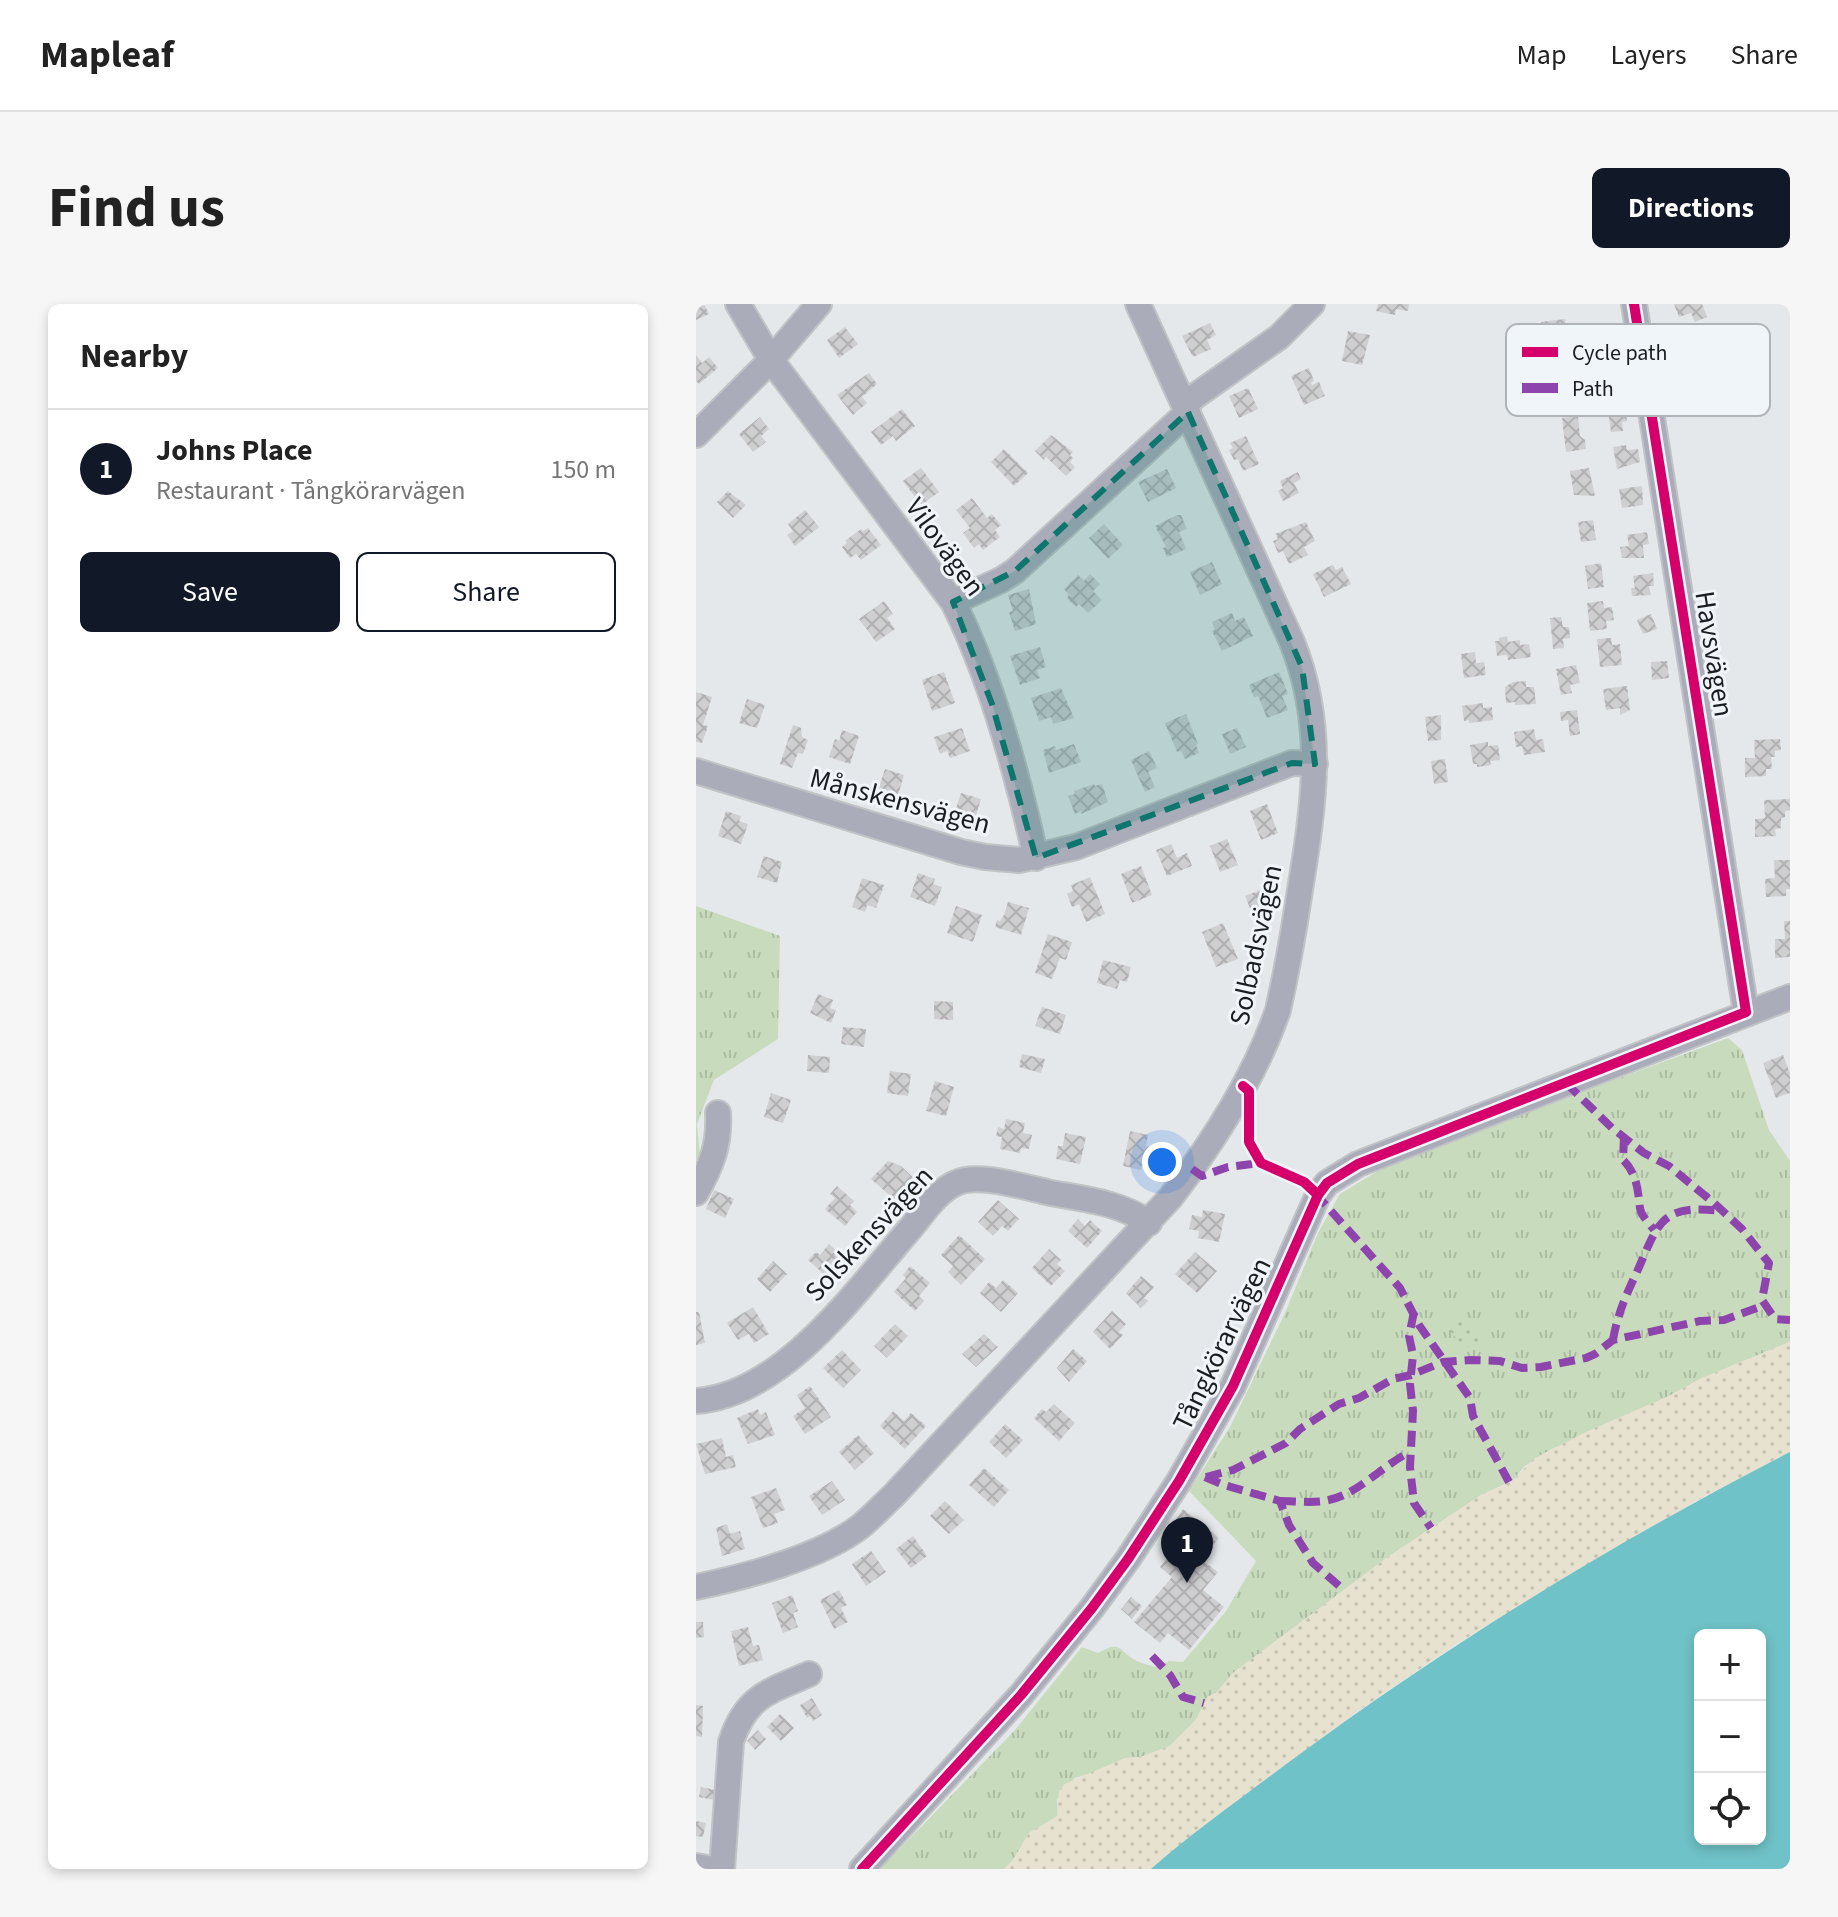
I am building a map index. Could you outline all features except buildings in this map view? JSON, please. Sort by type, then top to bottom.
[{"type":"street","name":"Vilovägen","points":[[738,304],[771,360],[953,602],[992,704],[1025,810],[1036,858]]},
{"type":"street","points":[[696,435],[771,360],[819,304]]},
{"type":"street","name":"Solbadsvägen","points":[[696,1587],[779,1564],[823,1547],[859,1528],[954,1433],[1149,1223],[1192,1169],[1270,1035],[1286,976],[1311,823],[1315,764],[1313,713],[1302,667],[1138,304]]},
{"type":"street","points":[[953,602],[1015,571],[1186,408],[1279,337],[1312,304]]},
{"type":"street","name":"Havsvägen","points":[[1634,304],[1637,324]]},
{"type":"street","name":"Havsvägen","points":[[1652,416],[1746,1012]]},
{"type":"street","name":"Månskensvägen","points":[[696,771],[961,852],[1003,859],[1036,858],[1076,847],[1292,763],[1315,764]]},
{"type":"street","name":"Tångkörarvägen","points":[[862,1869],[1021,1695],[1128,1559],[1179,1481],[1233,1386],[1309,1213],[1327,1183],[1358,1164],[1790,997]]},
{"type":"street","points":[[696,1193],[716,1154],[718,1113]]},
{"type":"street","name":"Solskensvägen","points":[[696,1401],[726,1396],[742,1389],[786,1361],[831,1319],[918,1220],[955,1183],[986,1180],[1086,1200],[1124,1210],[1149,1223]]},
{"type":"street","points":[[722,1869],[731,1742],[737,1722],[754,1700],[809,1674]]},
{"type":"street","points":[[696,1866],[713,1869]]},
{"type":"highlighted area","points":[[1188,412],[1302,667],[1315,764],[1292,763],[1036,858],[992,704],[953,602],[1015,571]]},
{"type":"green space","points":[[696,906],[780,936],[778,1039],[714,1080],[697,1124],[700,1155],[696,1160]]},
{"type":"green space","points":[[1728,1038],[1742,1050],[1769,1130],[1790,1161],[1790,1342],[1700,1379],[1550,1450],[1525,1466],[1512,1481],[1481,1495],[1388,1557],[1233,1673],[1217,1692],[1208,1697],[1195,1721],[1170,1746],[1141,1757],[1125,1758],[1075,1778],[1057,1800],[1058,1816],[1029,1833],[1012,1862],[1004,1869],[880,1869],[1015,1730],[1082,1647],[1098,1653],[1116,1647],[1137,1661],[1156,1667],[1169,1661],[1183,1662],[1226,1611],[1256,1561],[1189,1491],[1230,1427],[1285,1313],[1318,1233],[1340,1194],[1394,1161]]},
{"type":"green space","points":[[1457,1317],[1465,1319],[1473,1330],[1478,1328],[1486,1338],[1481,1348],[1478,1345],[1464,1347],[1451,1332],[1450,1323]]},
{"type":"sand","points":[[1790,1342],[1790,1452],[1696,1501],[1458,1643],[1358,1711],[1151,1869],[1004,1869],[1029,1833],[1057,1816],[1059,1791],[1065,1784],[1125,1758],[1141,1757],[1170,1746],[1195,1721],[1208,1697],[1217,1692],[1233,1673],[1388,1557],[1481,1495],[1512,1481],[1535,1458],[1700,1379]]},
{"type":"water","points":[[1790,1452],[1790,1869],[1151,1869],[1345,1721],[1531,1598],[1659,1523]]},
{"type":"marked path","points":[[1566,1083],[1612,1128],[1644,1153],[1669,1166],[1742,1229],[1769,1263],[1762,1300],[1775,1319],[1790,1320]]},
{"type":"marked path","points":[[1624,1137],[1623,1160],[1634,1176],[1641,1211],[1654,1230]]},
{"type":"marked path","points":[[1192,1169],[1202,1176],[1228,1167],[1261,1163]]},
{"type":"marked path","points":[[1315,1193],[1400,1288],[1419,1325],[1470,1398],[1473,1416],[1509,1482]]},
{"type":"marked path","points":[[1613,1340],[1619,1314],[1656,1230],[1673,1214],[1700,1209],[1721,1211]]},
{"type":"marked path","points":[[1206,1477],[1233,1470],[1286,1443],[1300,1429],[1339,1404],[1359,1398],[1393,1379],[1443,1362],[1500,1361],[1522,1368],[1541,1367],[1586,1358],[1613,1340],[1700,1321],[1724,1320],[1765,1305]]},
{"type":"marked path","points":[[1414,1312],[1409,1336],[1413,1355],[1410,1467],[1414,1503],[1431,1528]]},
{"type":"marked path","points":[[1280,1501],[1318,1502],[1336,1498],[1410,1452]]},
{"type":"marked path","points":[[1205,1477],[1280,1501],[1289,1525],[1313,1563],[1345,1591]]},
{"type":"marked path","points":[[1152,1656],[1170,1675],[1183,1697],[1204,1703]]},
{"type":"cycle path","points":[[1634,304],[1637,324]]},
{"type":"cycle path","points":[[862,1869],[1021,1695],[1128,1559],[1179,1481],[1233,1386],[1318,1195],[1327,1183],[1358,1164],[1746,1012],[1652,416]]},
{"type":"cycle path","points":[[1243,1086],[1249,1091],[1249,1142],[1261,1163],[1304,1182],[1318,1195]]},
{"type":"place","name":"Johns Place","points":[[1187,1583]]}]
